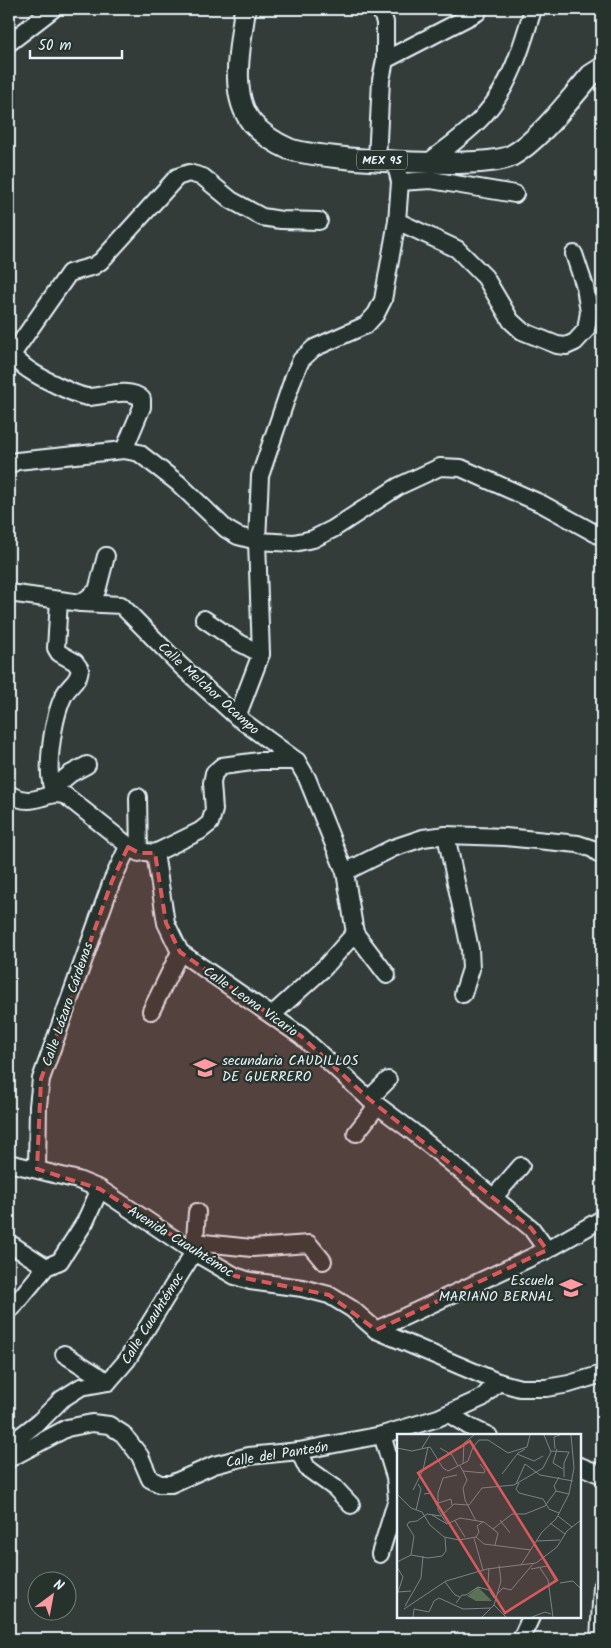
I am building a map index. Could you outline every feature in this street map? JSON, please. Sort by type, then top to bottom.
[{"type":"main road","name":"MEX 95","points":[[245,9],[238,60],[238,82],[242,104],[251,122],[270,140],[290,149],[317,155],[386,161],[429,162],[489,161],[510,156],[530,144],[591,75],[602,68]]},
{"type":"street","points":[[9,43],[53,9]]},
{"type":"street","points":[[237,717],[261,654],[257,541],[260,476],[294,376],[301,360],[314,348],[366,325],[376,314],[383,300],[397,221],[400,182],[386,161],[381,80],[385,60],[385,22],[380,9]]},
{"type":"street","points":[[429,162],[485,116],[497,99],[510,77],[525,36],[532,9]]},
{"type":"street","points":[[385,60],[478,12]]},
{"type":"street","points":[[124,450],[142,407],[142,399],[138,395],[127,393],[87,397],[30,371],[10,357],[68,273],[94,266],[101,261],[177,177],[189,173],[203,177],[231,200],[262,217],[281,220],[319,221]]},
{"type":"street","points":[[400,182],[431,180],[514,194]]},
{"type":"street","points":[[397,221],[457,249],[485,277],[511,321],[522,331],[557,346],[566,346],[575,342],[586,330],[589,312],[588,304],[585,287],[574,254]]},
{"type":"street","points":[[9,465],[17,461],[124,450],[139,453],[178,483],[226,529],[238,536],[257,541],[294,543],[314,539],[333,529],[399,486],[440,467],[461,468],[542,504],[602,537]]},
{"type":"street","points":[[81,603],[97,591],[106,556]]},
{"type":"street","name":"Calle Melchor Ocampo","points":[[9,593],[59,601],[121,605],[182,666],[237,717],[297,762],[307,778],[346,872],[355,933]]},
{"type":"street","points":[[54,791],[49,765],[55,729],[65,692],[79,678],[80,669],[75,662],[59,653],[56,648],[59,601]]},
{"type":"street","points":[[204,619],[236,641],[261,654]]},
{"type":"street","points":[[141,851],[200,832],[210,823],[214,810],[212,783],[214,773],[222,766],[259,761],[297,762]]},
{"type":"street","points":[[9,794],[19,800],[36,800],[54,791],[70,774],[87,765]]},
{"type":"street","points":[[54,791],[66,796],[141,851]]},
{"type":"street","points":[[138,797],[141,851],[166,923],[180,952],[151,1011]]},
{"type":"street","points":[[446,835],[470,949],[471,969],[463,994]]},
{"type":"street","points":[[346,872],[393,848],[423,838],[446,835],[505,837],[578,844],[592,849],[602,856]]},
{"type":"street","name":"Calle Lázaro Cárdenas","points":[[36,1169],[41,1079],[112,881],[141,851]]},
{"type":"street","points":[[272,1014],[325,968],[355,933],[387,975]]},
{"type":"street","name":"Calle Leona Vicario","points":[[180,952],[272,1014],[301,1036],[373,1102],[531,1228],[548,1250]]},
{"type":"street","points":[[356,1133],[388,1080]]},
{"type":"street","name":"Avenida Cuauhtémoc","points":[[9,1162],[78,1180],[100,1189],[194,1247],[235,1276],[250,1281],[302,1288],[329,1295],[352,1309],[376,1330],[498,1382],[520,1388],[546,1388],[569,1384],[602,1374]]},
{"type":"street","points":[[494,1197],[521,1166]]},
{"type":"street","points":[[12,1308],[46,1267],[60,1261],[85,1222],[100,1189]]},
{"type":"street","points":[[197,1212],[194,1247],[252,1248],[308,1244],[323,1261]]},
{"type":"street","points":[[376,1330],[548,1250],[602,1219]]},
{"type":"street","points":[[9,1243],[46,1267]]},
{"type":"street","name":"Calle Cuauhtémoc","points":[[108,1382],[128,1360],[194,1247]]},
{"type":"street","points":[[64,1354],[108,1382]]},
{"type":"street","points":[[9,1445],[40,1421],[62,1399],[80,1387],[108,1382]]},
{"type":"street","name":"Calle del Panteón","points":[[9,1459],[67,1428],[92,1423],[109,1425],[123,1434],[140,1456],[150,1479],[160,1484],[171,1484],[214,1465],[249,1456],[299,1451],[382,1435],[449,1414],[482,1398],[498,1382]]},
{"type":"street","points":[[449,1414],[485,1434]]},
{"type":"street","points":[[380,1554],[396,1499],[395,1477],[382,1435]]},
{"type":"street","points":[[299,1451],[306,1468],[336,1488],[350,1506]]},
{"type":"street","points":[[581,1466],[602,1475]]},
{"type":"street","points":[[599,1639],[602,1586]]},
{"type":"street","points":[[521,1639],[531,1618]]},
{"type":"highlighted area","points":[[128,847],[139,853],[155,853],[166,923],[180,952],[301,1036],[369,1099],[531,1228],[547,1250],[376,1330],[329,1295],[235,1276],[100,1189],[37,1169],[41,1079],[112,881]]},
{"type":"place","name":"secundaria CAUDILLOS DE GUERRERO","points":[[205,1068]]},
{"type":"place","name":"Escuela MARIANO BERNAL","points":[[571,1288]]}]
